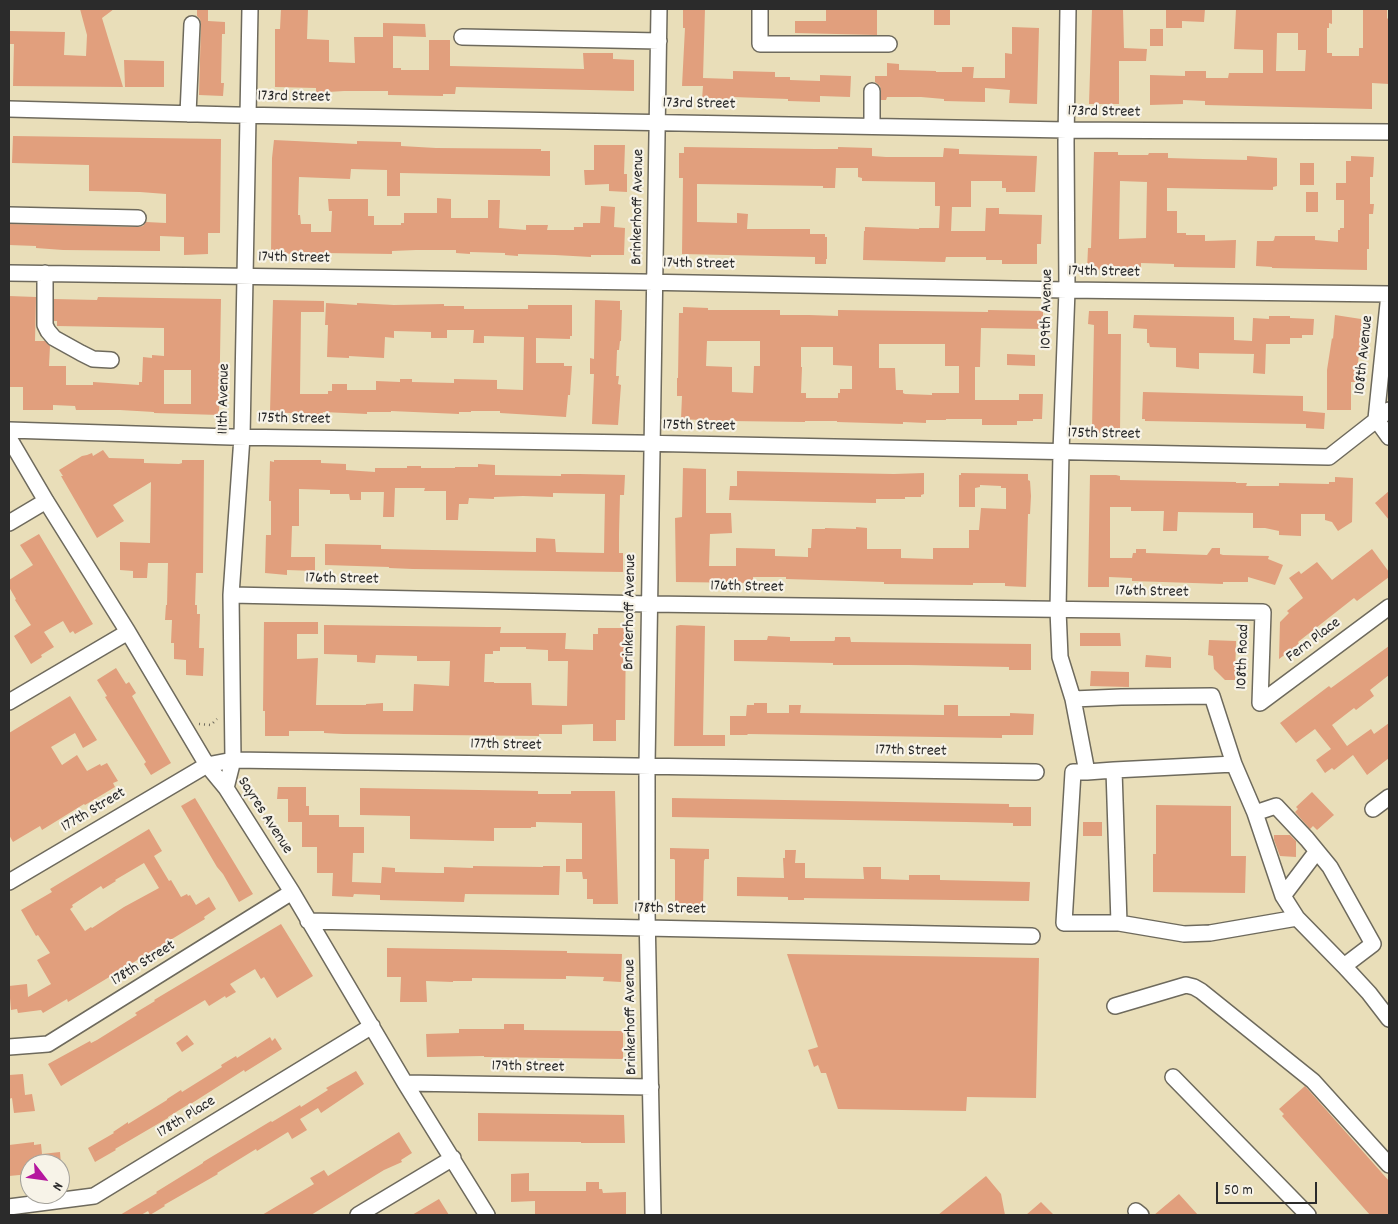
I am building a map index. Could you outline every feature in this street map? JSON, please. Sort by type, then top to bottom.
[{"type":"street","name":"111th Avenue","points":[[226,788],[233,760],[231,595],[242,437],[250,9]]},
{"type":"street","name":"Brinkerhoff Avenue","points":[[653,1215],[647,765],[659,9]]},
{"type":"street","points":[[760,9],[760,44],[889,44]]},
{"type":"street","name":"109th Avenue","points":[[1068,9],[1067,290],[1058,610],[1060,657],[1073,699],[1087,772]]},
{"type":"street","points":[[188,114],[192,24]]},
{"type":"street","points":[[462,37],[659,41]]},
{"type":"street","points":[[872,91],[872,126]]},
{"type":"street","name":"173rd Street","points":[[9,109],[1067,130],[1389,132]]},
{"type":"street","points":[[9,215],[138,218]]},
{"type":"street","name":"174th Street","points":[[9,273],[1389,294]]},
{"type":"street","points":[[45,273],[45,325],[48,331],[54,338],[81,353],[93,358],[111,360]]},
{"type":"street","name":"108th Avenue","points":[[1376,419],[1389,294]]},
{"type":"street","name":"175th Street","points":[[9,430],[242,437],[652,443],[1329,457],[1389,410]]},
{"type":"street","points":[[1376,419],[1389,437]]},
{"type":"street","name":"Sayres Avenue","points":[[9,438],[207,765],[226,788],[292,892],[487,1215]]},
{"type":"street","points":[[9,523],[46,501]]},
{"type":"street","name":"176th Street","points":[[231,595],[649,604],[1263,612]]},
{"type":"street","name":"Fern Place","points":[[1260,703],[1389,607]]},
{"type":"street","name":"108th Road","points":[[1260,703],[1263,612]]},
{"type":"street","points":[[9,702],[128,632]]},
{"type":"street","points":[[1073,699],[1120,696],[1212,696],[1234,764],[1255,813],[1283,896],[1297,918],[1344,966],[1389,1019]]},
{"type":"street","name":"177th Street","points":[[9,882],[207,765],[233,760],[1036,772]]},
{"type":"street","points":[[1234,764],[1073,772],[1064,923],[1119,922],[1184,934],[1210,933],[1297,918]]},
{"type":"street","points":[[1114,770],[1119,922]]},
{"type":"street","points":[[1373,809],[1389,797]]},
{"type":"street","points":[[1255,813],[1276,806],[1330,867],[1374,944],[1344,966]]},
{"type":"street","points":[[1283,896],[1317,851]]},
{"type":"street","name":"178th Street","points":[[9,1047],[48,1044],[292,892]]},
{"type":"street","name":"178th Street","points":[[308,921],[1032,936]]},
{"type":"street","points":[[1115,1006],[1186,985],[1201,991],[1313,1081],[1389,1165]]},
{"type":"street","name":"178th Place","points":[[9,1207],[94,1196],[372,1026]]},
{"type":"street","points":[[1173,1077],[1308,1215]]},
{"type":"street","name":"179th Street","points":[[406,1083],[651,1087]]},
{"type":"street","points":[[358,1215],[452,1158]]},
{"type":"path","points":[[197,723],[211,725],[217,719]]},
{"type":"building","points":[[80,9],[114,9],[102,18],[123,87],[13,86],[14,44],[9,44],[9,31],[65,32],[64,55],[86,56],[87,35]]},
{"type":"building","points":[[197,9],[208,9],[208,21],[225,22],[225,34],[222,34],[221,83],[224,83],[223,96],[199,95],[201,24],[197,16]]},
{"type":"building","points":[[281,9],[308,9],[307,39],[329,40],[329,62],[355,63],[354,37],[383,37],[383,23],[425,24],[426,37],[393,36],[393,68],[401,68],[401,70],[429,70],[429,40],[450,40],[450,66],[584,69],[583,53],[613,53],[613,59],[634,60],[634,91],[456,87],[455,94],[443,94],[443,96],[388,95],[388,91],[344,91],[328,92],[328,97],[316,97],[316,88],[275,87],[275,29],[280,29]]},
{"type":"building","points":[[683,9],[705,9],[703,78],[733,79],[733,71],[775,72],[775,77],[790,77],[790,80],[820,81],[820,75],[851,76],[850,97],[820,96],[820,102],[733,97],[733,101],[702,100],[703,86],[682,86],[685,28],[683,28]]},
{"type":"building","points":[[826,9],[877,9],[877,35],[795,33],[795,21],[826,21]]},
{"type":"building","points":[[934,9],[950,9],[950,25],[934,25]]},
{"type":"building","points":[[1092,9],[1123,9],[1124,48],[1147,49],[1146,61],[1119,61],[1119,104],[1089,104]]},
{"type":"building","points":[[1166,9],[1205,9],[1204,22],[1182,21],[1182,28],[1166,28]]},
{"type":"building","points":[[1236,9],[1332,9],[1332,24],[1329,23],[1329,28],[1327,28],[1327,53],[1332,53],[1332,56],[1359,56],[1359,48],[1363,48],[1363,9],[1387,9],[1387,18],[1389,20],[1389,84],[1372,83],[1372,109],[1205,105],[1205,101],[1183,100],[1183,104],[1150,105],[1150,75],[1185,76],[1185,71],[1206,71],[1206,78],[1228,78],[1229,73],[1263,73],[1263,50],[1234,49]],"holes":[[[1277,33],[1298,33],[1298,50],[1306,50],[1305,71],[1276,71]]]},
{"type":"building","points":[[1012,27],[1039,28],[1037,104],[1009,103],[1010,90],[985,88],[985,102],[944,101],[944,99],[921,97],[887,97],[886,100],[881,100],[880,86],[875,82],[875,76],[887,76],[887,63],[899,64],[899,70],[936,72],[962,72],[962,67],[974,67],[973,78],[1005,78],[1005,53],[1012,54]]},
{"type":"building","points":[[1150,29],[1163,29],[1163,46],[1150,46]]},
{"type":"building","points":[[124,60],[164,61],[164,87],[125,87]]},
{"type":"building","points":[[13,136],[221,139],[220,233],[208,233],[208,254],[184,255],[184,237],[160,236],[160,251],[63,250],[9,245],[9,224],[138,227],[143,226],[146,222],[166,223],[166,194],[89,191],[89,165],[12,163]]},
{"type":"building","points":[[274,140],[357,144],[357,141],[401,142],[401,146],[541,149],[541,151],[550,151],[550,176],[400,173],[400,196],[387,196],[387,170],[351,169],[350,179],[299,177],[298,215],[300,215],[301,224],[311,224],[311,232],[331,232],[332,211],[329,211],[328,199],[368,199],[368,216],[374,216],[374,225],[401,225],[401,223],[404,223],[404,213],[437,213],[437,198],[451,199],[451,218],[488,218],[488,200],[500,200],[499,228],[526,230],[526,225],[548,225],[547,230],[574,230],[574,227],[583,227],[583,223],[600,223],[601,206],[615,207],[614,227],[625,228],[624,255],[591,255],[591,257],[518,254],[518,256],[505,255],[505,253],[456,253],[456,250],[392,251],[392,254],[324,253],[324,255],[271,253],[272,158]]},
{"type":"building","points":[[594,145],[625,145],[624,174],[627,174],[627,192],[609,191],[609,184],[585,185],[584,170],[594,170]]},
{"type":"building","points":[[684,147],[872,148],[872,156],[886,157],[943,157],[944,148],[959,149],[959,154],[1037,156],[1035,192],[1006,192],[1006,188],[1002,188],[1002,181],[971,181],[971,207],[952,207],[951,231],[985,231],[986,208],[999,208],[999,214],[1042,215],[1041,244],[1037,244],[1037,264],[1002,264],[1002,260],[986,260],[986,257],[946,257],[945,262],[863,260],[865,227],[939,228],[940,206],[935,206],[935,182],[862,181],[862,178],[858,177],[858,168],[836,168],[835,188],[823,188],[823,186],[697,184],[697,222],[737,223],[737,213],[748,214],[747,229],[810,229],[810,234],[825,234],[825,237],[827,237],[826,264],[815,264],[815,257],[682,254],[683,178],[679,178],[679,153],[684,153]]},
{"type":"building","points":[[1094,152],[1118,152],[1118,155],[1168,153],[1168,158],[1247,160],[1247,156],[1277,158],[1277,186],[1273,187],[1273,190],[1167,188],[1167,211],[1177,211],[1177,233],[1205,235],[1205,241],[1236,240],[1235,268],[1174,267],[1174,264],[1141,263],[1141,271],[1087,270],[1088,248],[1091,248]],"holes":[[[1120,181],[1147,182],[1146,238],[1119,239]]]},
{"type":"building","points":[[1351,156],[1374,157],[1373,177],[1370,177],[1370,204],[1374,204],[1373,214],[1369,214],[1367,270],[1256,266],[1257,241],[1273,241],[1275,236],[1315,236],[1315,240],[1338,242],[1338,230],[1344,228],[1344,200],[1336,200],[1336,183],[1346,183],[1346,161],[1351,161]]},
{"type":"building","points":[[1300,163],[1314,163],[1314,185],[1300,185]]},
{"type":"building","points":[[1306,192],[1318,192],[1318,212],[1306,212]]},
{"type":"building","points":[[9,296],[36,297],[35,341],[45,341],[50,346],[49,366],[66,366],[66,385],[93,385],[93,382],[139,385],[139,382],[142,382],[143,357],[152,358],[152,355],[164,356],[164,328],[57,326],[57,321],[54,321],[54,299],[97,300],[98,297],[221,299],[219,415],[120,410],[76,410],[75,406],[53,405],[53,410],[23,410],[23,387],[9,387]],"holes":[[[164,370],[191,370],[191,404],[164,404]]]},
{"type":"building","points":[[273,300],[324,301],[324,312],[301,312],[300,394],[328,394],[328,391],[332,391],[332,384],[347,384],[347,390],[376,390],[376,381],[400,382],[400,379],[412,379],[412,382],[454,383],[454,379],[497,380],[497,389],[523,390],[524,337],[484,336],[484,343],[473,343],[474,330],[447,330],[447,338],[431,338],[431,332],[394,331],[394,338],[385,337],[384,358],[327,357],[328,325],[325,325],[326,303],[357,305],[357,303],[394,305],[444,304],[444,306],[464,306],[464,309],[528,309],[528,305],[572,305],[572,336],[570,336],[570,339],[536,338],[536,363],[564,363],[564,366],[572,366],[566,417],[500,413],[500,411],[471,411],[459,412],[459,414],[391,411],[367,412],[367,414],[323,412],[322,418],[311,418],[311,414],[270,412]]},
{"type":"building","points":[[595,300],[620,301],[620,310],[622,310],[621,341],[619,350],[617,350],[616,376],[619,376],[618,384],[621,385],[618,425],[592,424],[594,374],[590,374],[590,358],[594,359]]},
{"type":"building","points":[[683,307],[708,308],[708,310],[780,310],[780,315],[838,316],[838,310],[1043,311],[1043,329],[981,328],[980,367],[975,367],[975,400],[1019,400],[1019,394],[1043,394],[1042,419],[1017,421],[1017,425],[982,425],[982,419],[926,420],[926,423],[903,422],[903,424],[837,421],[731,421],[732,427],[722,429],[720,421],[681,419],[682,396],[677,396],[677,378],[679,313],[683,313]],"holes":[[[707,341],[760,341],[760,366],[754,366],[753,393],[732,392],[732,367],[706,366]],[[879,344],[945,344],[945,366],[959,366],[959,393],[905,394],[903,390],[896,390],[895,368],[879,368]],[[801,347],[833,347],[833,365],[852,366],[852,389],[840,389],[838,398],[806,398],[806,393],[801,393]]]},
{"type":"building","points":[[1089,311],[1108,311],[1108,334],[1121,334],[1120,433],[1094,433],[1094,429],[1092,429],[1094,325],[1088,324]]},
{"type":"building","points":[[1134,315],[1234,317],[1234,340],[1252,341],[1253,318],[1269,319],[1269,316],[1290,316],[1290,318],[1314,319],[1313,335],[1302,335],[1302,338],[1290,338],[1290,344],[1266,344],[1265,374],[1253,373],[1254,354],[1199,353],[1199,369],[1176,367],[1176,348],[1150,347],[1149,343],[1147,343],[1147,329],[1133,328]]},
{"type":"building","points":[[1335,315],[1361,319],[1361,322],[1364,322],[1356,382],[1351,382],[1351,410],[1327,410],[1327,370]]},
{"type":"building","points":[[1007,354],[1035,355],[1035,366],[1007,365]]},
{"type":"building","points":[[1143,392],[1303,396],[1303,411],[1325,413],[1324,429],[1306,428],[1306,424],[1145,421],[1145,419],[1142,419]]},
{"type":"building","points":[[103,450],[109,458],[144,459],[144,463],[179,464],[182,463],[182,460],[204,460],[203,573],[196,573],[195,605],[197,605],[197,614],[200,614],[199,648],[204,648],[203,676],[186,675],[186,660],[174,659],[174,643],[171,643],[172,620],[165,620],[168,563],[148,563],[147,578],[133,578],[133,571],[120,570],[120,542],[150,543],[151,482],[113,505],[124,521],[97,538],[61,476],[63,476],[59,470],[82,456],[92,453],[93,456]]},
{"type":"building","points":[[274,460],[321,460],[321,463],[346,464],[346,470],[375,472],[375,468],[421,466],[421,468],[455,468],[478,467],[478,464],[495,465],[495,475],[625,475],[624,495],[620,495],[619,534],[619,553],[623,553],[623,572],[413,569],[325,565],[325,544],[381,545],[381,549],[536,552],[536,538],[555,539],[556,552],[604,553],[605,494],[553,493],[553,497],[469,498],[468,504],[459,504],[458,520],[446,520],[446,491],[424,491],[425,488],[395,488],[394,517],[383,517],[384,492],[361,492],[361,500],[350,500],[349,494],[330,494],[330,490],[299,489],[299,526],[292,526],[291,557],[315,557],[315,571],[287,570],[287,575],[265,573],[266,535],[271,535],[271,501],[269,501],[270,461],[274,462]]},
{"type":"building","points":[[683,468],[706,469],[706,513],[731,513],[732,533],[710,534],[709,566],[736,566],[736,548],[775,549],[775,556],[808,557],[808,548],[811,548],[812,529],[856,529],[856,527],[867,528],[867,549],[901,549],[901,558],[933,559],[933,548],[969,548],[969,530],[979,530],[981,508],[1006,509],[1006,488],[980,485],[980,487],[975,488],[975,507],[959,507],[959,475],[961,473],[1028,474],[1031,496],[1030,514],[1028,514],[1026,587],[1005,586],[1005,583],[973,583],[973,585],[884,584],[884,582],[786,579],[786,577],[753,577],[753,583],[676,582],[675,518],[682,517]]},
{"type":"building","points":[[737,471],[924,473],[924,494],[921,497],[905,497],[905,499],[876,499],[876,503],[729,500],[730,486],[737,486]]},
{"type":"building","points":[[1090,475],[1116,475],[1120,476],[1120,480],[1236,482],[1247,483],[1246,486],[1279,486],[1279,483],[1329,484],[1329,482],[1335,482],[1335,477],[1353,478],[1352,522],[1338,531],[1332,522],[1325,520],[1325,514],[1301,514],[1301,536],[1279,535],[1279,531],[1253,528],[1253,513],[1178,512],[1177,531],[1163,531],[1164,511],[1131,511],[1131,507],[1110,507],[1110,558],[1132,558],[1133,553],[1136,553],[1136,549],[1146,549],[1146,553],[1207,555],[1212,548],[1220,548],[1220,554],[1223,555],[1269,556],[1268,559],[1283,565],[1275,585],[1248,577],[1248,582],[1223,582],[1223,584],[1132,581],[1132,578],[1109,577],[1109,587],[1088,587]]},
{"type":"building","points":[[1389,491],[1389,520],[1375,503]]},
{"type":"building","points":[[39,534],[93,624],[75,634],[73,631],[70,633],[63,621],[44,632],[54,647],[31,664],[14,636],[31,625],[15,600],[9,587],[9,580],[33,565],[20,545]]},
{"type":"building","points":[[1372,549],[1389,572],[1389,577],[1357,601],[1354,598],[1279,659],[1280,622],[1289,613],[1287,611],[1303,598],[1289,578],[1299,571],[1301,574],[1317,562],[1332,580]]},
{"type":"building","points":[[264,622],[318,622],[318,634],[297,634],[297,659],[318,658],[316,705],[383,703],[383,711],[413,711],[414,684],[449,686],[450,661],[417,661],[417,656],[376,655],[375,663],[357,662],[357,655],[324,654],[324,625],[501,627],[500,633],[566,633],[565,649],[593,650],[593,634],[598,634],[598,628],[626,628],[625,720],[616,720],[616,741],[593,741],[593,724],[562,725],[562,734],[539,734],[539,736],[343,734],[324,733],[324,731],[289,731],[289,736],[265,736],[265,711],[263,711]],"holes":[[[500,647],[526,647],[526,649],[548,650],[548,661],[568,661],[567,706],[532,705],[531,683],[484,682],[485,654],[493,654],[493,651],[500,651]]]},
{"type":"building","points":[[676,626],[705,626],[703,735],[725,735],[725,746],[674,746]]},
{"type":"building","points":[[1080,633],[1120,633],[1121,646],[1080,646]]},
{"type":"building","points":[[768,636],[790,637],[790,641],[834,641],[835,637],[850,637],[851,642],[1031,644],[1031,670],[1009,670],[1009,667],[833,665],[833,663],[734,661],[734,640],[767,640]]},
{"type":"building","points":[[1209,640],[1236,641],[1235,680],[1225,680],[1214,669],[1213,656],[1208,655]]},
{"type":"building","points":[[1389,646],[1389,675],[1370,690],[1374,696],[1332,725],[1347,746],[1371,729],[1374,734],[1389,723],[1389,758],[1367,775],[1353,755],[1334,770],[1332,768],[1325,773],[1316,760],[1331,749],[1315,729],[1296,743],[1280,723],[1329,686],[1331,688]]},
{"type":"building","points":[[1146,655],[1171,657],[1171,668],[1145,667]]},
{"type":"building","points":[[116,668],[126,684],[129,682],[136,693],[132,696],[171,763],[151,775],[144,764],[146,762],[105,697],[107,696],[97,680]]},
{"type":"building","points":[[1091,671],[1129,672],[1129,687],[1090,686]]},
{"type":"building","points":[[70,696],[97,740],[83,748],[75,733],[51,747],[62,765],[77,755],[87,771],[100,764],[101,766],[107,763],[118,781],[113,783],[115,787],[42,830],[40,826],[13,842],[9,835],[9,733]]},
{"type":"building","points":[[754,703],[767,703],[767,713],[789,713],[789,705],[801,705],[800,713],[944,715],[944,705],[958,705],[958,716],[1010,716],[1010,713],[1034,714],[1033,735],[1002,735],[1002,738],[730,735],[730,716],[746,716],[747,705],[754,705]]},
{"type":"building","points":[[278,787],[306,787],[306,806],[309,806],[309,815],[339,815],[339,827],[364,827],[364,853],[353,853],[352,882],[381,883],[382,867],[395,868],[395,872],[444,873],[444,867],[560,866],[559,895],[465,894],[464,902],[380,900],[380,895],[354,894],[353,897],[332,896],[333,873],[317,873],[317,847],[302,847],[302,822],[288,822],[288,799],[277,799]]},
{"type":"building","points":[[360,788],[538,791],[538,794],[571,794],[571,791],[615,791],[618,904],[593,904],[593,899],[587,899],[587,879],[583,879],[582,872],[566,872],[566,859],[582,859],[582,823],[536,822],[536,827],[531,828],[494,828],[494,841],[410,839],[410,816],[360,815]]},
{"type":"building","points":[[1312,792],[1334,815],[1317,830],[1313,826],[1310,829],[1295,812],[1298,809],[1296,807]]},
{"type":"building","points":[[195,798],[253,894],[239,902],[181,806]]},
{"type":"building","points":[[672,798],[1009,804],[1009,807],[1031,807],[1031,826],[1013,826],[1013,823],[672,817]]},
{"type":"building","points":[[1156,805],[1231,806],[1231,856],[1246,856],[1245,893],[1153,892],[1153,854],[1156,854]]},
{"type":"building","points":[[1083,822],[1102,822],[1102,836],[1083,836]]},
{"type":"building","points":[[149,829],[162,851],[154,856],[181,897],[187,894],[188,896],[190,895],[196,905],[209,897],[216,909],[204,917],[205,919],[68,1002],[67,999],[43,1013],[41,1010],[18,1013],[17,1009],[11,1010],[9,986],[27,984],[28,997],[51,984],[37,960],[50,953],[38,935],[36,936],[21,910],[52,892],[50,889]],"holes":[[[144,863],[159,888],[85,931],[70,909],[73,907],[72,905],[101,886],[103,889]]]},
{"type":"building","points":[[1274,835],[1290,835],[1296,841],[1296,857],[1280,856]]},
{"type":"building","points":[[670,848],[709,849],[709,859],[704,861],[703,906],[675,906],[675,860],[670,859]]},
{"type":"building","points":[[785,850],[796,850],[795,863],[805,863],[805,878],[864,879],[863,867],[881,867],[881,879],[909,880],[909,875],[940,875],[940,880],[1030,882],[1029,901],[804,898],[804,900],[788,900],[788,897],[737,896],[737,877],[784,878],[783,858],[785,858]]},
{"type":"building","points":[[281,924],[313,976],[277,998],[264,977],[261,979],[255,969],[230,984],[236,992],[226,998],[225,996],[209,1006],[205,1000],[61,1086],[48,1064],[90,1041],[91,1043],[97,1040],[137,1015],[135,1013],[154,1000]]},
{"type":"building","points":[[387,948],[567,951],[567,953],[622,954],[621,982],[603,981],[604,977],[566,976],[566,979],[472,978],[472,981],[426,981],[427,1002],[400,1002],[401,977],[387,977]]},
{"type":"building","points":[[787,954],[1039,958],[1036,1098],[967,1097],[966,1111],[838,1109],[826,1073],[821,1073],[818,1065],[814,1067],[808,1050],[818,1047]]},
{"type":"building","points":[[504,1024],[524,1024],[524,1030],[623,1031],[623,1059],[484,1056],[427,1057],[426,1034],[459,1033],[459,1029],[504,1029]]},
{"type":"building","points":[[187,1035],[194,1044],[182,1052],[176,1043]]},
{"type":"building","points":[[270,1037],[272,1041],[275,1038],[282,1049],[245,1072],[244,1070],[95,1162],[88,1148],[181,1090],[182,1092],[222,1067],[221,1065],[236,1056],[237,1058]]},
{"type":"building","points":[[356,1071],[364,1084],[321,1113],[318,1108],[300,1119],[307,1130],[292,1139],[288,1132],[257,1151],[256,1149],[150,1215],[148,1211],[141,1215],[120,1215],[271,1121],[300,1105],[301,1107],[328,1090],[326,1088]]},
{"type":"building","points":[[23,1074],[25,1095],[32,1094],[35,1111],[14,1113],[12,1098],[9,1099],[9,1075]]},
{"type":"building","points":[[1305,1086],[1389,1181],[1389,1215],[1370,1215],[1282,1116],[1284,1114],[1279,1109]]},
{"type":"building","points":[[478,1113],[624,1115],[625,1143],[478,1141]]},
{"type":"building","points":[[399,1132],[412,1153],[401,1160],[402,1162],[384,1170],[311,1215],[262,1215],[314,1184],[310,1178],[324,1170],[328,1176]]},
{"type":"building","points":[[34,1142],[34,1145],[41,1144],[42,1154],[20,1154],[20,1175],[9,1176],[9,1145]]},
{"type":"building","points":[[60,1152],[60,1154],[42,1154]]},
{"type":"building","points":[[529,1173],[529,1191],[586,1191],[586,1182],[599,1182],[599,1189],[602,1189],[603,1193],[626,1192],[626,1215],[535,1215],[535,1201],[511,1202],[511,1174]]},
{"type":"building","points":[[986,1176],[1001,1194],[1005,1215],[938,1215]]},
{"type":"building","points":[[1179,1194],[1198,1215],[1154,1215]]},
{"type":"building","points":[[439,1199],[449,1215],[412,1215]]},
{"type":"building","points":[[1041,1202],[1054,1215],[1026,1215]]}]
